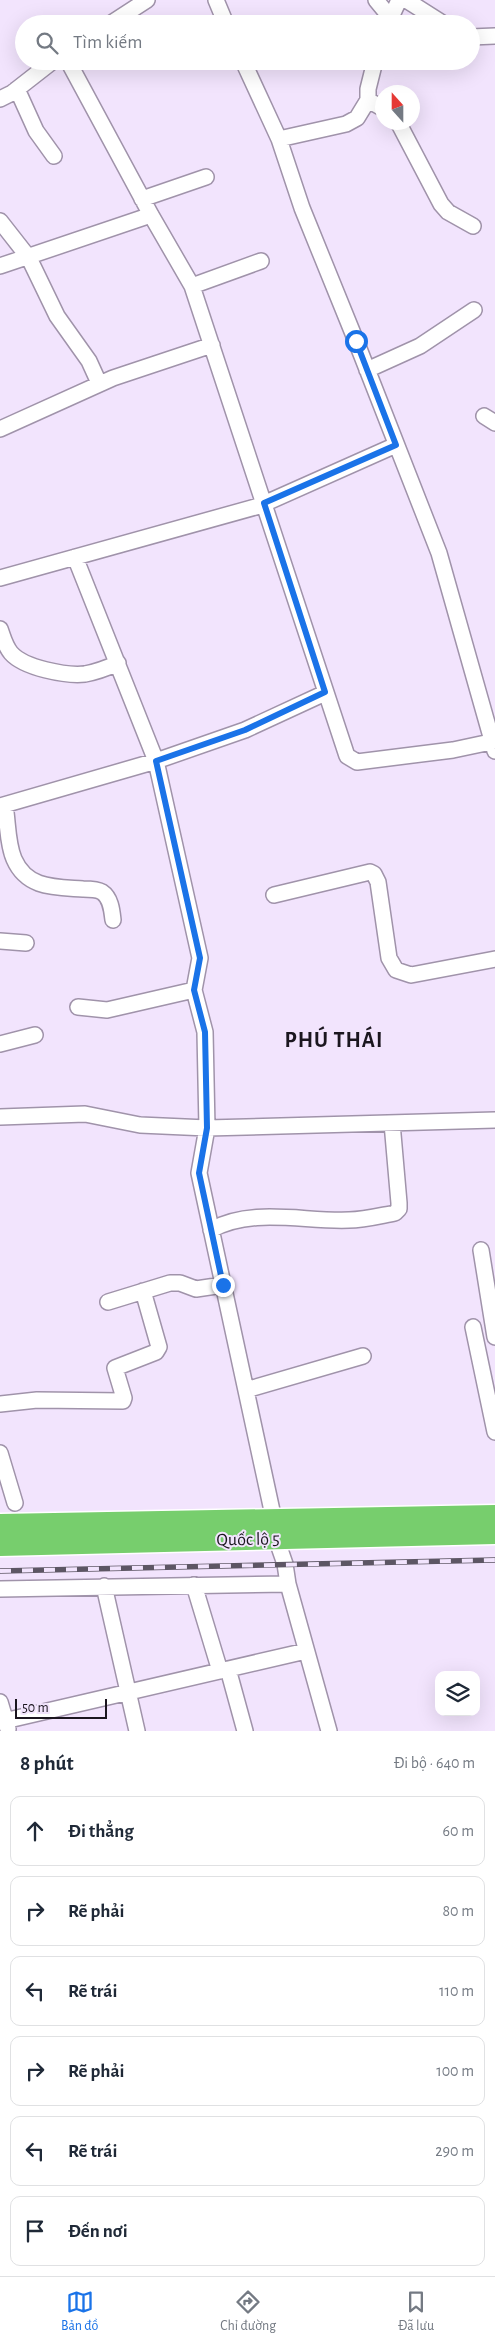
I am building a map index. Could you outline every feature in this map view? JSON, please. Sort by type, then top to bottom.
[{"type":"highway","name":"Quốc lộ 5","points":[[0,1545],[495,1516]]},
{"type":"highway","name":"Quốc lộ 5","points":[[0,1525],[495,1533]]},
{"type":"street","points":[[124,15],[147,0]]},
{"type":"street","points":[[216,0],[222,15]]},
{"type":"street","points":[[376,0],[385,15]]},
{"type":"street","points":[[392,15],[398,0]]},
{"type":"street","points":[[406,0],[430,15]]},
{"type":"street","points":[[480,37],[495,36]]},
{"type":"street","points":[[0,99],[17,89],[41,70]]},
{"type":"street","points":[[73,70],[150,215],[192,286],[347,756],[357,762],[494,744],[439,553],[302,208],[279,139],[247,70]]},
{"type":"street","points":[[279,139],[346,124],[357,118],[368,100],[368,89],[373,70]]},
{"type":"street","points":[[17,89],[36,131],[54,156]]},
{"type":"street","points":[[368,100],[375,104]]},
{"type":"street","points":[[402,130],[441,204],[448,212],[473,226]]},
{"type":"street","points":[[142,199],[206,176]]},
{"type":"street","points":[[0,266],[29,258],[150,215]]},
{"type":"street","points":[[0,222],[29,258],[57,316],[89,360],[99,383]]},
{"type":"street","points":[[192,286],[261,261]]},
{"type":"street","points":[[367,370],[420,346],[474,310]]},
{"type":"street","points":[[0,429],[99,383],[212,345]]},
{"type":"street","points":[[0,578],[264,503],[396,445]]},
{"type":"street","points":[[75,557],[156,761],[200,958],[194,990],[205,1032],[207,1128],[199,1173],[275,1529],[285,1564],[288,1584],[329,1731]]},
{"type":"street","points":[[0,629],[7,648],[26,664],[83,674],[118,663]]},
{"type":"street","points":[[113,920],[111,906],[103,893],[92,889],[45,886],[27,878],[18,866],[12,852],[3,806],[156,761],[245,730],[325,692]]},
{"type":"street","points":[[274,895],[370,872],[374,874],[378,882],[389,958],[396,970],[410,975],[495,958]]},
{"type":"street","points":[[0,941],[26,942]]},
{"type":"street","points":[[78,1007],[107,1010],[194,990]]},
{"type":"street","points":[[0,1044],[35,1035]]},
{"type":"street","points":[[0,1117],[85,1114],[140,1125],[207,1128],[495,1120]]},
{"type":"street","points":[[211,1230],[221,1224],[244,1218],[348,1220],[394,1213],[399,1208],[399,1203],[392,1123]]},
{"type":"street","points":[[481,1250],[495,1337]]},
{"type":"street","points":[[108,1302],[175,1283],[196,1289],[223,1285]]},
{"type":"street","points":[[0,1404],[37,1400],[123,1401],[124,1398],[116,1368],[156,1352],[159,1347],[143,1291]]},
{"type":"street","points":[[473,1327],[495,1432]]},
{"type":"street","points":[[246,1390],[363,1356]]},
{"type":"street","points":[[0,1453],[14,1503]]},
{"type":"street","points":[[0,1589],[288,1584]]},
{"type":"street","points":[[194,1585],[245,1731]]},
{"type":"street","points":[[104,1586],[137,1731]]},
{"type":"street","points":[[0,1702],[5,1725],[129,1692],[306,1651]]},
{"type":"railway","points":[[0,1571],[495,1560]]},
{"type":"district","name":"PHÚ THÁI","points":[[334,1039]]},
{"type":"route","points":[[223,1285],[199,1173],[207,1128],[205,1032],[194,990],[200,958],[156,761],[245,730],[325,692],[264,503],[396,445],[356,341]]}]
